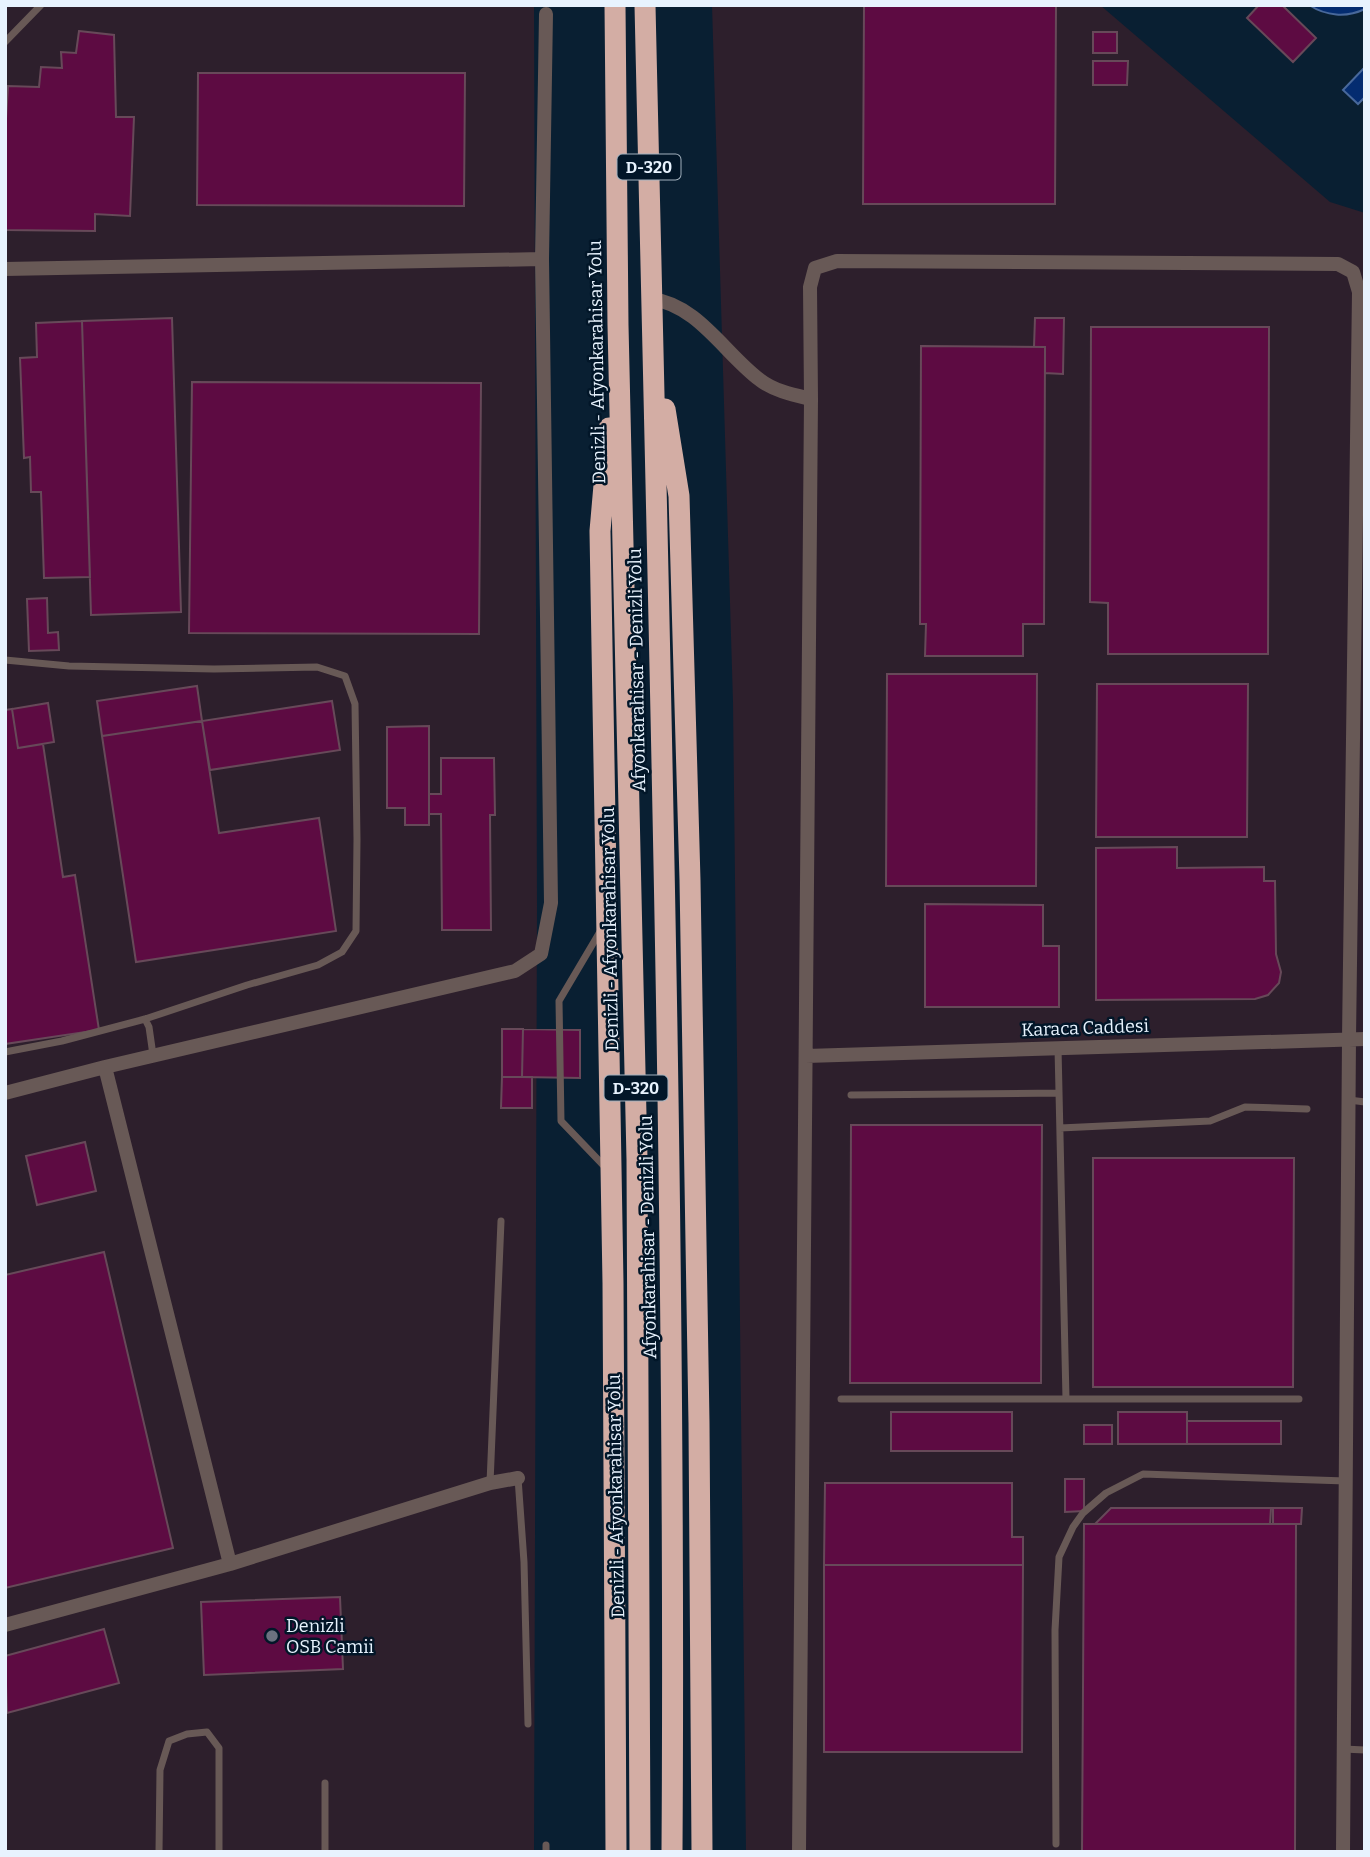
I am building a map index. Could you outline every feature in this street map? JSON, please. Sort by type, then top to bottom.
[{"type":"highway","name":"Denizli - Afyonkarahisar Yolu","points":[[615,5],[618,325],[637,1145],[640,1852]]},
{"type":"highway","name":"D-320","points":[[645,5],[653,328]]},
{"type":"highway","points":[[616,1852],[611,1173],[600,531],[618,325]]},
{"type":"highway","points":[[653,328],[679,496],[690,880],[700,1463],[702,1852]]},
{"type":"highway","name":"Afyonkarahisar - Denizli Yolu","points":[[653,328],[670,1170],[673,1852]]},
{"type":"street","points":[[5,1093],[153,1055],[515,971],[541,954],[551,902],[542,259],[546,10]]},
{"type":"street","points":[[5,269],[542,259]]},
{"type":"street","points":[[799,1852],[810,287],[816,268],[837,261],[1338,264],[1353,272],[1359,292],[1359,642],[1349,1038],[1343,1852]]},
{"type":"street","points":[[652,299],[670,303],[685,311],[760,380],[775,388],[811,399]]},
{"type":"street","name":"Karaca Caddesi","points":[[806,1056],[1365,1038]]},
{"type":"street","points":[[105,1067],[230,1564]]},
{"type":"street","points":[[5,1625],[230,1564],[490,1483],[518,1478]]},
{"type":"lane","points":[[5,42],[41,5]]},
{"type":"lane","points":[[5,660],[69,666],[214,669],[317,667],[345,677],[355,704],[357,741],[356,931],[342,952],[318,965],[145,1019],[62,1041],[5,1052]]},
{"type":"lane","points":[[607,920],[559,1001],[561,1121],[611,1173]]},
{"type":"lane","points":[[145,1019],[149,1027],[153,1055]]},
{"type":"lane","points":[[1058,1048],[1066,1399]]},
{"type":"lane","points":[[851,1095],[1059,1093]]},
{"type":"lane","points":[[1349,1100],[1365,1102]]},
{"type":"lane","points":[[1059,1128],[1210,1121],[1245,1107],[1307,1109]]},
{"type":"lane","points":[[490,1483],[501,1222]]},
{"type":"lane","points":[[841,1399],[1299,1398]]},
{"type":"lane","points":[[1056,1844],[1055,1630],[1059,1557],[1083,1513],[1117,1485],[1143,1474],[1347,1481]]},
{"type":"lane","points":[[518,1478],[524,1562],[528,1724]]},
{"type":"lane","points":[[159,1852],[160,1770],[169,1741],[187,1734],[207,1732],[219,1748],[219,1852]]},
{"type":"lane","points":[[1343,1749],[1365,1750]]},
{"type":"lane","points":[[325,1783],[325,1852]]},
{"type":"shaded area","points":[[5,5],[534,5],[537,906],[534,1852],[5,1852]]},
{"type":"shaded area","points":[[712,5],[1100,5],[1330,202],[1365,213],[1365,1852],[746,1852],[733,702]]},
{"type":"water","points":[[1309,5],[1365,5],[1365,9],[1336,15]]},
{"type":"water","points":[[1365,67],[1365,97],[1358,104],[1343,90]]},
{"type":"building","points":[[864,5],[1056,5],[1055,204],[863,204]]},
{"type":"building","points":[[1259,5],[1282,5],[1316,38],[1293,62],[1247,18]]},
{"type":"building","points":[[79,31],[114,35],[116,117],[134,117],[130,216],[95,214],[95,231],[5,230],[8,86],[39,87],[41,67],[62,68],[61,52],[76,53]]},
{"type":"building","points":[[1093,32],[1117,32],[1117,53],[1093,53]]},
{"type":"building","points":[[1093,61],[1128,61],[1127,85],[1093,85]]},
{"type":"building","points":[[198,73],[465,73],[464,206],[197,205]]},
{"type":"building","points":[[172,318],[181,612],[91,615],[82,321]]},
{"type":"building","points":[[1035,318],[1064,318],[1063,374],[1045,373],[1045,347],[1034,347]]},
{"type":"building","points":[[82,321],[90,577],[44,578],[41,492],[31,492],[30,457],[24,458],[20,358],[37,357],[36,323]]},
{"type":"building","points":[[1091,327],[1269,327],[1268,654],[1108,654],[1108,603],[1090,602]]},
{"type":"building","points":[[921,346],[1045,347],[1044,624],[1023,624],[1023,656],[925,656],[926,624],[920,624]]},
{"type":"building","points":[[192,382],[481,383],[479,634],[189,633]]},
{"type":"building","points":[[47,598],[48,633],[58,632],[59,650],[29,651],[27,599]]},
{"type":"building","points":[[887,674],[1037,674],[1036,886],[886,886]]},
{"type":"building","points":[[1097,684],[1248,684],[1247,837],[1096,837]]},
{"type":"building","points":[[197,686],[202,721],[102,736],[97,701]]},
{"type":"building","points":[[332,701],[340,750],[210,770],[202,721]]},
{"type":"building","points":[[48,703],[54,742],[18,748],[12,709]]},
{"type":"building","points":[[12,709],[18,748],[43,744],[63,877],[75,875],[99,1030],[5,1044],[5,710]]},
{"type":"building","points":[[202,721],[219,833],[319,818],[336,931],[136,962],[102,736]]},
{"type":"building","points":[[429,726],[429,825],[405,825],[405,808],[387,808],[387,727]]},
{"type":"building","points":[[441,758],[494,758],[495,815],[490,815],[491,930],[442,930],[441,814],[429,814],[429,794],[441,794]]},
{"type":"building","points":[[1177,847],[1177,868],[1264,867],[1264,881],[1275,881],[1276,954],[1281,972],[1279,983],[1268,995],[1255,999],[1096,1000],[1096,848]]},
{"type":"building","points":[[925,904],[1043,905],[1043,946],[1059,946],[1059,1007],[925,1007]]},
{"type":"building","points":[[502,1029],[523,1029],[522,1077],[502,1077]]},
{"type":"building","points":[[523,1029],[580,1030],[580,1078],[522,1077]]},
{"type":"building","points":[[502,1077],[532,1077],[532,1108],[501,1108]]},
{"type":"building","points":[[851,1125],[1042,1125],[1041,1383],[850,1383]]},
{"type":"building","points":[[85,1142],[96,1191],[37,1205],[26,1156]]},
{"type":"building","points":[[1093,1158],[1294,1158],[1293,1387],[1093,1387]]},
{"type":"building","points":[[104,1252],[173,1548],[5,1588],[5,1275]]},
{"type":"building","points":[[891,1412],[1012,1412],[1012,1451],[891,1451]]},
{"type":"building","points":[[1118,1412],[1187,1412],[1187,1444],[1118,1444]]},
{"type":"building","points":[[1187,1421],[1281,1421],[1281,1444],[1187,1444]]},
{"type":"building","points":[[1084,1425],[1112,1425],[1112,1444],[1084,1444]]},
{"type":"building","points":[[1065,1479],[1084,1479],[1084,1511],[1065,1512]]},
{"type":"building","points":[[825,1483],[1012,1483],[1012,1537],[1023,1537],[1023,1565],[824,1565]]},
{"type":"building","points":[[1111,1508],[1271,1508],[1270,1524],[1095,1524]]},
{"type":"building","points":[[1273,1508],[1302,1508],[1301,1524],[1273,1524]]},
{"type":"building","points":[[1084,1524],[1296,1524],[1295,1852],[1082,1852]]},
{"type":"building","points":[[824,1565],[1023,1565],[1022,1752],[824,1752]]},
{"type":"building","name":"Denizli OSB Camii","points":[[340,1597],[343,1669],[204,1675],[201,1602]]},
{"type":"building","points":[[104,1629],[119,1683],[7,1713],[5,1656]]},
{"type":"place","name":"Denizli OSB Camii","points":[[272,1636]]}]
